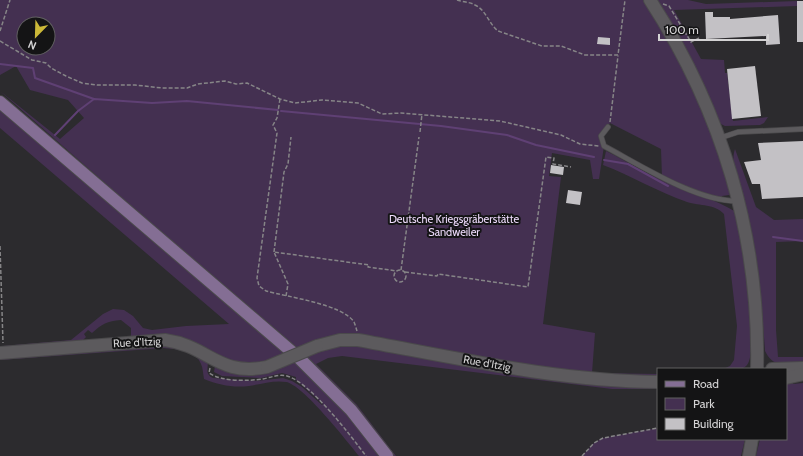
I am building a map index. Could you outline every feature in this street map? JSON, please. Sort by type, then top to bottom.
[{"type":"main road","points":[[0,102],[299,358],[351,410],[387,456]]},
{"type":"street","points":[[655,1],[702,93],[720,138],[739,201],[752,267],[756,312],[757,368]]},
{"type":"street","name":"Rue d'Itzig","points":[[2,353],[165,340],[182,342],[231,368],[251,370],[267,367],[316,346],[340,340],[358,340],[576,378],[613,382],[657,382]]},
{"type":"street","points":[[757,355],[774,368]]},
{"type":"street","points":[[787,369],[803,368]]},
{"type":"street","points":[[787,378],[803,374]]},
{"type":"lane","points":[[608,127],[601,136],[604,146],[662,177],[702,194],[729,201],[739,201]]},
{"type":"lane","points":[[720,138],[738,132],[803,129]]},
{"type":"path","points":[[0,31],[10,0]]},
{"type":"path","points":[[457,0],[475,5],[480,9],[492,27],[498,31],[533,44],[542,46],[561,46],[594,56],[606,54],[618,55]]},
{"type":"path","points":[[608,127],[625,0]]},
{"type":"path","points":[[655,1],[669,6],[691,42],[699,38]]},
{"type":"path","points":[[0,41],[32,60],[46,63],[51,68],[82,83],[97,85],[135,84],[162,88],[187,88],[198,84],[225,81],[236,84],[248,83],[280,99],[295,103],[322,100],[358,103],[382,114],[401,112],[500,121],[561,135],[580,144],[604,146]]},
{"type":"path","points":[[280,99],[277,118],[272,125],[277,133],[257,278],[259,286],[266,291],[326,306],[343,312],[354,322],[358,334],[358,340]]},
{"type":"path","points":[[420,132],[422,114]]},
{"type":"path","points":[[286,296],[288,284],[274,252],[284,172],[288,164],[291,137]]},
{"type":"path","points":[[401,270],[419,137]]},
{"type":"path","points":[[274,252],[369,265],[368,267],[397,271],[401,270],[405,272],[437,276],[438,274],[528,287],[546,157],[554,158],[553,164],[571,167]]},
{"type":"path","points":[[0,246],[2,353]]},
{"type":"path","points":[[397,271],[394,278],[400,282],[406,279],[405,272]]},
{"type":"path","points":[[211,358],[209,373],[213,376],[253,380],[280,375],[296,380],[323,404],[366,456]]},
{"type":"path","points":[[582,456],[594,443],[603,438],[657,428]]},
{"type":"green space","name":"Deutsche Kriegsgräberstätte Sandweiler","points":[[0,0],[645,0],[678,53],[700,99],[732,192],[729,195],[722,196],[721,199],[702,194],[662,177],[661,149],[610,123],[601,136],[604,146],[599,179],[593,179],[590,160],[552,153],[549,176],[561,177],[543,324],[595,333],[592,373],[657,374],[657,389],[612,389],[342,356],[328,358],[316,364],[357,405],[396,456],[391,456],[309,362],[0,91],[60,139],[84,118],[68,100],[30,90],[16,66],[0,75]]},
{"type":"green space","points":[[655,0],[688,0],[706,4],[797,1],[797,6],[674,10],[701,59],[724,60],[733,121],[768,117],[764,123],[760,125],[725,126],[719,123]]},
{"type":"green space","points":[[0,106],[236,309],[302,368],[343,410],[381,456],[359,456],[313,402],[293,385],[286,382],[272,382],[243,387],[226,386],[215,383],[204,379],[202,366],[195,356],[179,350],[164,348],[0,360],[0,357],[144,344],[176,345],[188,348],[208,361],[207,369],[210,377],[256,381],[283,378],[302,387],[322,405],[323,404],[296,380],[296,377],[282,373],[261,378],[222,376],[214,372],[215,366],[245,373],[271,370],[291,362],[285,356],[261,364],[244,366],[236,365],[220,360],[195,345],[179,338],[168,336],[133,338],[131,336],[131,328],[121,320],[112,321],[105,324],[92,333],[88,330],[84,334],[86,337],[82,341],[0,350],[0,346],[71,340],[103,314],[113,309],[124,310],[133,316],[143,328],[152,330],[186,326],[229,324],[0,128]]},
{"type":"green space","points":[[735,149],[756,207],[774,220],[803,219],[803,241],[776,242],[776,330],[778,357],[803,357],[803,363],[776,363],[768,357],[765,351],[755,252],[752,232],[734,166],[733,160]]},
{"type":"green space","points":[[606,151],[643,171],[675,186],[711,199],[736,212],[742,244],[751,316],[750,355],[745,367],[725,368],[730,366],[734,360],[737,326],[724,214],[716,208],[687,202],[676,198],[603,165]]},
{"type":"green space","points":[[792,381],[793,384],[803,383],[803,456],[756,456],[760,440],[787,440],[787,382]]},
{"type":"green space","points":[[657,428],[657,440],[745,440],[741,456],[582,456],[594,443],[603,438]]},
{"type":"building","points":[[797,1],[803,1],[803,42],[797,42]]},
{"type":"building","points":[[705,12],[713,12],[713,17],[730,17],[730,19],[778,15],[780,44],[766,45],[766,36],[706,39]]},
{"type":"building","points":[[598,37],[610,38],[610,45],[597,44]]},
{"type":"building","points":[[755,66],[761,116],[732,119],[727,69]]},
{"type":"building","points":[[803,141],[803,197],[762,199],[760,184],[752,184],[744,162],[761,160],[758,143]]},
{"type":"building","points":[[551,165],[564,167],[563,175],[550,173]]},
{"type":"building","points":[[568,190],[582,192],[580,205],[566,203]]},
{"type":"waterway","points":[[0,64],[33,68],[35,78],[94,99]]},
{"type":"waterway","points":[[55,135],[78,111],[94,99],[152,103],[187,101],[278,110]]},
{"type":"waterway","points":[[281,111],[441,126],[507,135],[536,145],[594,157]]},
{"type":"waterway","points":[[604,160],[628,164],[668,186]]},
{"type":"waterway","points":[[773,237],[803,241]]}]
